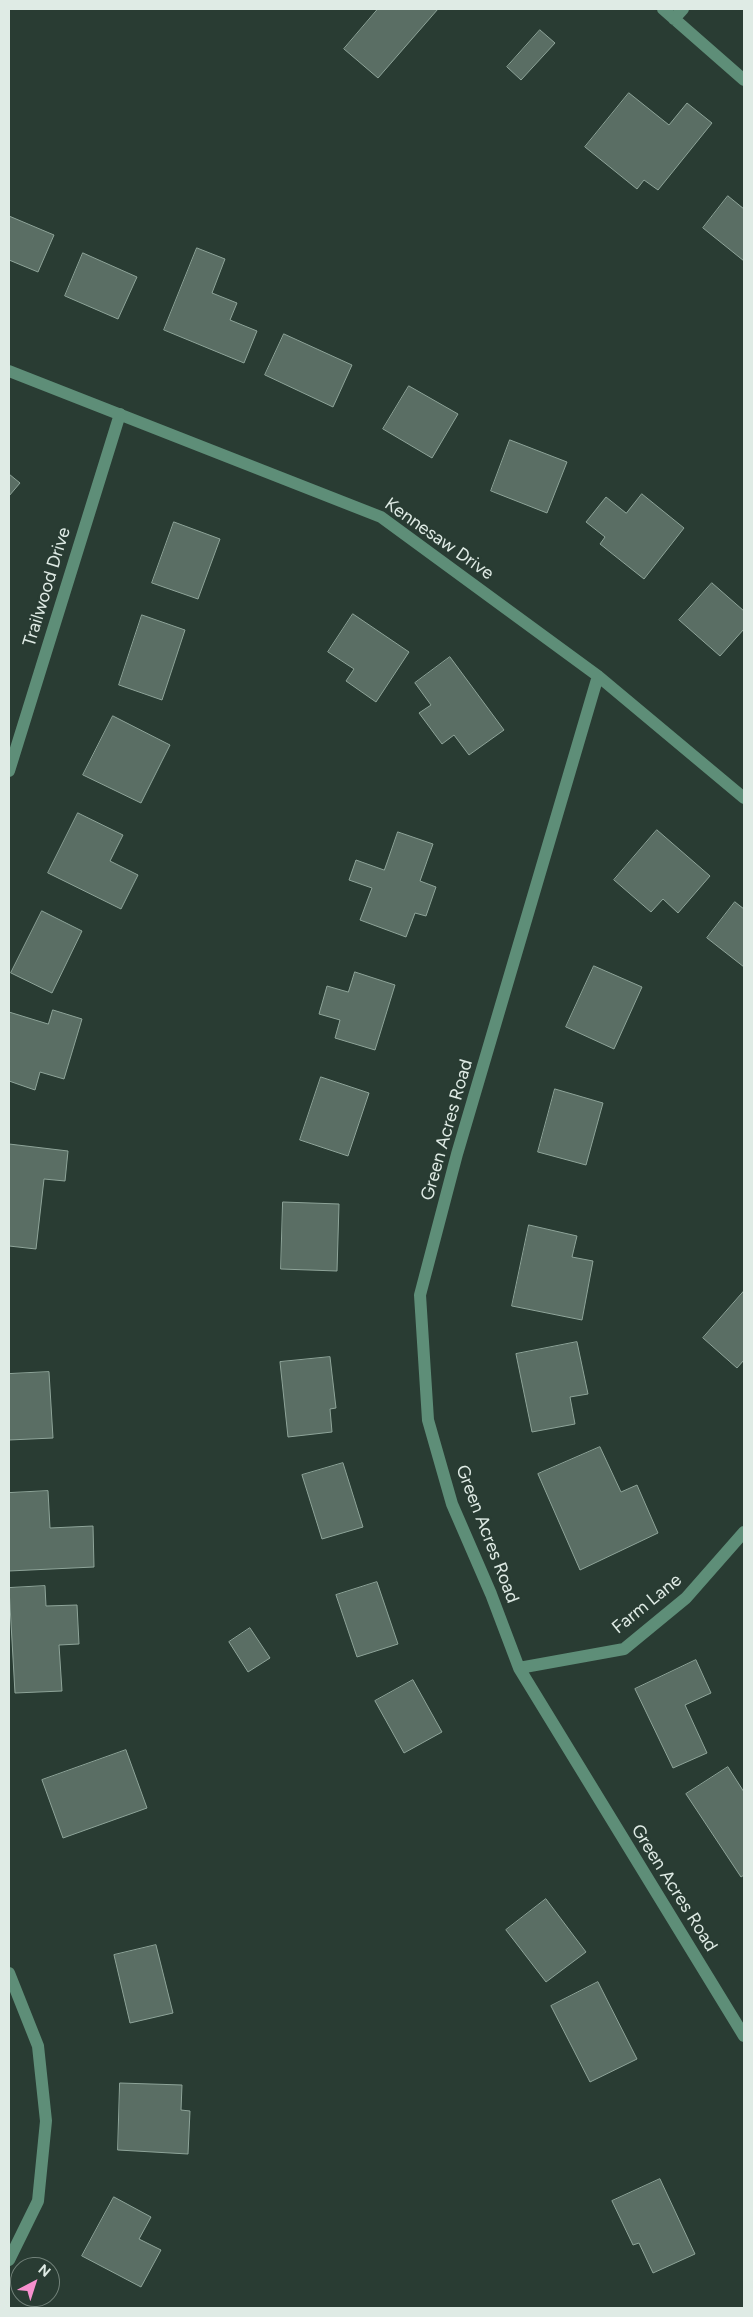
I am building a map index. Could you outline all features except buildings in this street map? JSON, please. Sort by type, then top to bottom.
[{"type":"street","points":[[663,9],[744,80]]},
{"type":"street","points":[[674,19],[683,9]]},
{"type":"street","name":"Kennesaw Drive","points":[[9,371],[381,517],[598,676],[744,798]]},
{"type":"street","name":"Trailwood Drive","points":[[9,771],[120,414]]},
{"type":"street","name":"Green Acres Road","points":[[598,676],[460,1144],[420,1295],[428,1420],[452,1504],[491,1594],[519,1668],[744,2036]]},
{"type":"street","name":"Farm Lane","points":[[519,1668],[624,1649],[686,1598],[744,1532]]},
{"type":"street","points":[[9,1974],[38,2046],[46,2121],[38,2201],[9,2260]]}]
